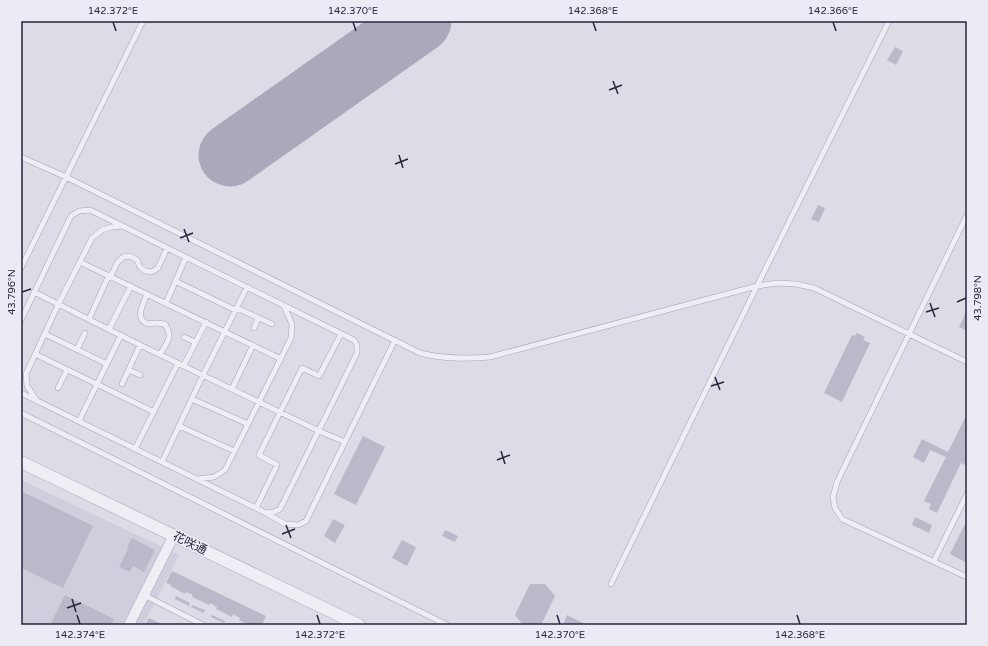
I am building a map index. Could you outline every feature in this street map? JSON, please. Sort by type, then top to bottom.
[{"type":"street","name":"花咲通","points":[[21,462],[359,625]]},
{"type":"street","points":[[129,625],[174,535]]},
{"type":"lane","points":[[21,268],[143,21]]},
{"type":"lane","points":[[611,584],[888,21]]},
{"type":"lane","points":[[21,157],[66,177],[420,353],[434,357],[450,359],[490,357],[757,286],[777,283],[796,284],[814,288],[967,362]]},
{"type":"lane","points":[[21,320],[71,216],[79,211],[90,210],[354,340],[357,345],[357,353],[280,509],[274,512],[266,513]]},
{"type":"lane","points":[[967,215],[837,482],[834,497],[835,508],[842,519],[967,577]]},
{"type":"lane","points":[[37,401],[27,386],[26,374],[58,305],[92,238],[102,230],[123,226]]},
{"type":"lane","points":[[89,319],[117,263],[123,257],[130,256],[136,260],[140,267],[145,271],[152,272],[158,268],[167,248]]},
{"type":"lane","points":[[166,303],[186,257]]},
{"type":"lane","points":[[80,262],[281,358]]},
{"type":"lane","points":[[175,281],[272,324]]},
{"type":"lane","points":[[110,329],[131,286]]},
{"type":"lane","points":[[162,462],[247,287]]},
{"type":"lane","points":[[34,292],[140,345],[345,442]]},
{"type":"lane","points":[[147,294],[140,310],[140,317],[149,324],[165,324],[169,332],[169,340],[160,354]]},
{"type":"lane","points":[[114,304],[120,307]]},
{"type":"lane","points":[[197,480],[214,476],[225,470],[291,338],[292,324],[284,306]]},
{"type":"lane","points":[[254,328],[258,318]]},
{"type":"lane","points":[[135,449],[154,412],[206,322]]},
{"type":"lane","points":[[77,349],[85,333]]},
{"type":"lane","points":[[45,334],[107,364]]},
{"type":"lane","points":[[256,508],[277,465],[259,455],[280,412],[302,368],[319,376],[342,334]]},
{"type":"lane","points":[[79,421],[121,335]]},
{"type":"lane","points":[[184,337],[195,342]]},
{"type":"lane","points":[[21,393],[256,508],[285,524],[298,525],[306,521],[395,340]]},
{"type":"lane","points":[[122,384],[140,345]]},
{"type":"lane","points":[[232,388],[253,345]]},
{"type":"lane","points":[[35,354],[154,412]]},
{"type":"lane","points":[[58,388],[67,370]]},
{"type":"lane","points":[[129,370],[140,375]]},
{"type":"lane","points":[[192,399],[248,424]]},
{"type":"lane","points":[[21,413],[447,625]]},
{"type":"lane","points":[[179,426],[234,451]]},
{"type":"lane","points":[[934,561],[967,494]]},
{"type":"lane","points":[[144,595],[203,625]]},
{"type":"shaded area","points":[[21,480],[179,555],[143,625],[21,625]]},
{"type":"building","points":[[895,47],[903,51],[896,65],[887,60]]},
{"type":"building","points":[[818,205],[825,208],[819,222],[811,219]]},
{"type":"building","points":[[967,310],[967,331],[959,327]]},
{"type":"building","points":[[857,333],[865,337],[863,340],[870,343],[842,402],[824,393],[852,335],[855,336]]},
{"type":"building","points":[[967,414],[967,452],[965,456],[967,457],[967,466],[961,463],[937,513],[929,509],[931,504],[924,501],[946,457],[930,450],[924,463],[913,457],[922,439],[948,452]]},
{"type":"building","points":[[363,436],[385,447],[356,505],[334,494]]},
{"type":"building","points":[[21,491],[93,526],[63,588],[21,568]]},
{"type":"building","points":[[915,517],[932,525],[929,533],[912,525]]},
{"type":"building","points":[[333,519],[345,525],[335,543],[324,536]]},
{"type":"building","points":[[967,520],[967,563],[950,554]]},
{"type":"building","points":[[445,530],[458,536],[455,542],[442,536]]},
{"type":"building","points":[[132,538],[155,550],[144,572],[133,566],[130,572],[119,567]]},
{"type":"building","points":[[402,540],[416,547],[407,566],[392,558]]},
{"type":"building","points":[[172,571],[266,616],[262,625],[249,625],[239,620],[240,618],[233,614],[232,617],[216,609],[217,607],[210,603],[209,605],[192,597],[193,595],[186,592],[185,594],[170,586],[171,585],[166,583]]},
{"type":"building","points":[[530,584],[545,584],[555,596],[541,625],[523,625],[515,615]]},
{"type":"building","points":[[65,595],[114,619],[111,625],[55,625],[51,623]]},
{"type":"building","points":[[176,596],[190,603],[189,606],[175,599]]},
{"type":"building","points":[[192,605],[205,610],[204,613],[191,607]]},
{"type":"building","points":[[212,615],[225,621],[224,623],[211,617]]},
{"type":"building","points":[[567,615],[587,625],[563,625]]},
{"type":"building","points":[[149,618],[164,625],[145,625]]},
{"type":"runway","points":[[230,155],[420,21]]}]
